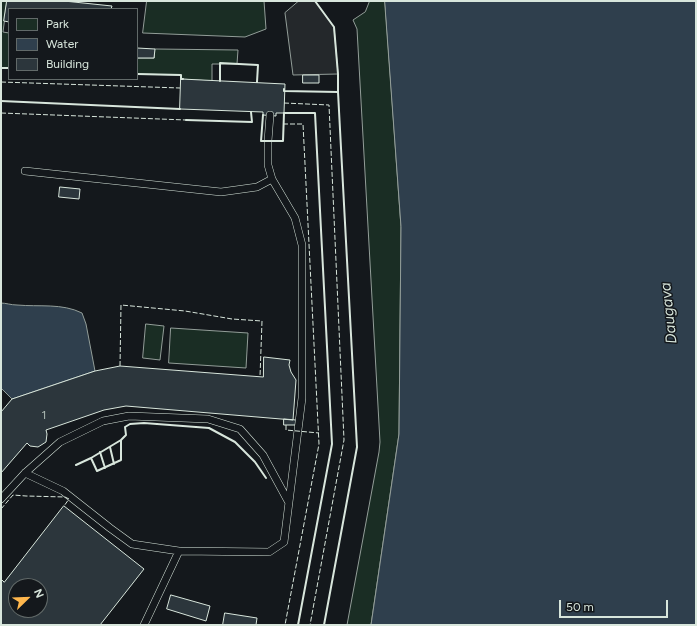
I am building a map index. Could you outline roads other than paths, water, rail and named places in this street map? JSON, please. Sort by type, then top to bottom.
[{"type":"lane","points":[[24,473],[64,491],[132,544],[179,551],[269,552],[284,542],[302,398],[302,245],[295,218],[272,179],[268,165],[270,115]]},
{"type":"lane","points":[[25,171],[222,192],[257,187],[272,179]]},
{"type":"lane","points":[[1,499],[24,473],[60,442],[102,422],[129,416],[208,420],[240,429],[263,455],[289,501]]},
{"type":"lane","points":[[144,625],[179,551]]},
{"type":"water","name":"Daugava","points":[[385,1],[696,1],[696,625],[371,625],[399,434],[401,227]]},
{"type":"water","points":[[1,303],[58,307],[82,313],[86,324],[95,371],[12,399],[1,388]]}]
